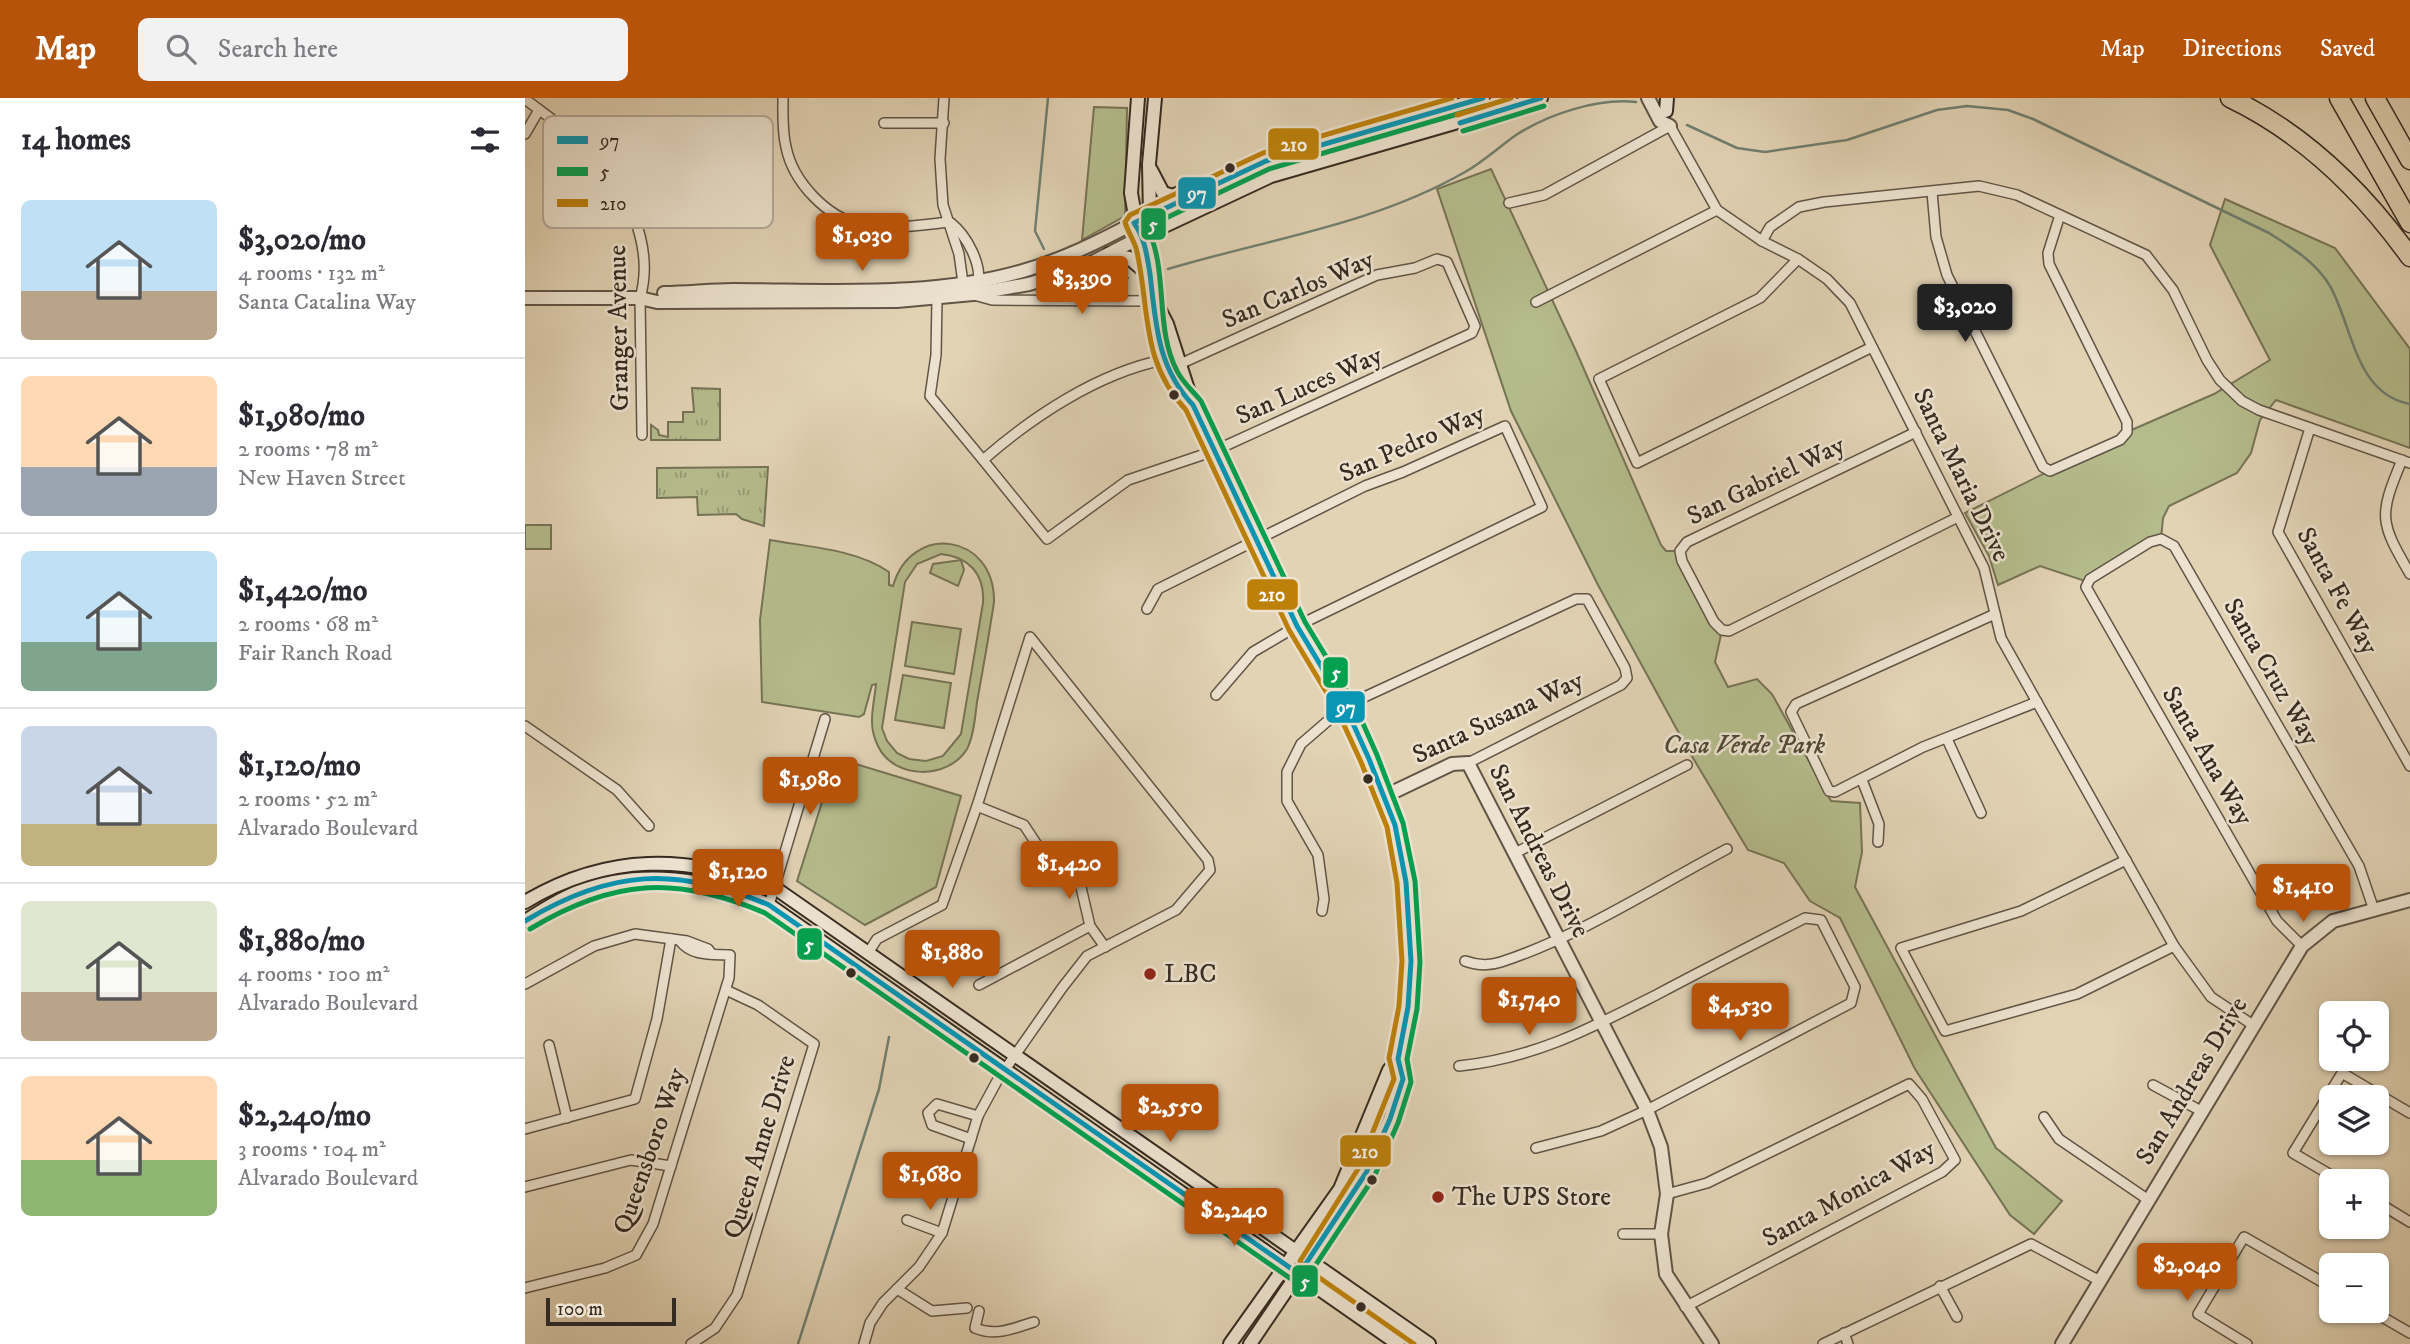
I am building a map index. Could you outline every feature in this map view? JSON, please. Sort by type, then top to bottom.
[{"type":"highway","points":[[2230,98],[2268,118],[2320,155],[2367,202],[2410,257]]},
{"type":"highway","points":[[2339,98],[2410,223]]},
{"type":"highway","points":[[2351,98],[2410,203]]},
{"type":"highway","points":[[2375,98],[2410,160]]},
{"type":"main road","points":[[1138,98],[1132,150],[1134,223],[1143,236],[1154,301],[1154,330],[1163,360],[1174,388],[1192,405]]},
{"type":"main road","points":[[1143,236],[1150,216],[1149,164],[1156,98]]},
{"type":"main road","points":[[640,298],[656,293],[704,290],[897,289],[979,281],[1027,270],[1083,248],[1266,161],[1483,98]]},
{"type":"main road","points":[[525,298],[640,298],[657,302],[937,299],[1029,284],[1083,267],[1271,176],[1541,98]]},
{"type":"main road","name":"Santa Maria Drive","points":[[1649,98],[1660,121],[1670,126]]},
{"type":"main road","name":"Santa Maria Drive","points":[[1660,98],[1667,104],[1670,126]]},
{"type":"main road","points":[[1149,164],[1160,189],[1173,196],[1214,177],[1230,176]]},
{"type":"main road","points":[[1109,254],[1129,258],[1150,276]]},
{"type":"main road","points":[[1154,301],[1167,324],[1192,405],[1297,626],[1345,706],[1385,796],[1397,834],[1410,914],[1408,1007],[1398,1059],[1403,1079],[1381,1141],[1366,1173],[1250,1344]]},
{"type":"main road","name":"San Andreas Drive","points":[[1468,763],[1647,1110],[1661,1147],[1667,1194],[1661,1234],[1666,1274],[1685,1307],[1712,1344]]},
{"type":"main road","name":"Santa Susana Way","points":[[1385,796],[1452,764],[1468,763]]},
{"type":"main road","points":[[525,902],[574,878],[603,869],[662,861],[715,868],[775,888],[1429,1344]]},
{"type":"main road","points":[[525,921],[578,892],[607,884],[662,879],[718,885],[769,905],[1398,1344]]},
{"type":"main road","name":"San Andreas Drive","points":[[2062,1344],[2302,946],[2333,921],[2410,900]]},
{"type":"main road","points":[[1230,1344],[1348,1176],[1389,1070],[1398,1059]]},
{"type":"street","points":[[783,98],[786,150],[804,187],[828,209],[860,225],[896,228],[949,222]]},
{"type":"street","points":[[944,98],[940,159],[943,205],[959,254],[963,283],[973,294],[992,300],[1154,301]]},
{"type":"street","name":"Granger Avenue","points":[[525,99],[547,116]]},
{"type":"street","points":[[525,134],[539,110]]},
{"type":"street","points":[[884,123],[944,123]]},
{"type":"street","points":[[1509,203],[1544,194],[1670,126]]},
{"type":"street","name":"Santa Maria Drive","points":[[1670,126],[1717,210],[1762,241],[1798,258],[1827,279],[1850,303],[1984,568],[2001,638],[2174,946],[2211,997],[2253,1024]]},
{"type":"street","points":[[1762,241],[1770,227],[1799,207],[1979,186],[2017,195],[2146,255],[2173,290],[2207,360],[2228,390],[2259,411],[2406,462],[2384,505],[2384,523],[2387,535],[2410,574]]},
{"type":"street","points":[[1932,191],[1936,237],[1947,275],[2043,467],[2050,471],[2120,440],[2127,432],[2127,422],[2049,264],[2048,253],[2060,215]]},
{"type":"street","points":[[1536,302],[1717,210]]},
{"type":"street","points":[[949,222],[968,243],[979,281],[973,294]]},
{"type":"street","name":"Granger Avenue","points":[[637,228],[645,280],[640,298],[642,435]]},
{"type":"street","points":[[1798,258],[1760,298],[1599,379],[1637,463],[1871,347]]},
{"type":"street","name":"San Carlos Way","points":[[1180,364],[1377,275],[1415,268],[1437,259],[1447,262],[1475,326]]},
{"type":"street","points":[[937,299],[936,355],[930,396],[983,460],[1037,419],[1096,383],[1163,360]]},
{"type":"street","name":"San Luces Way","points":[[983,460],[1047,539],[1128,480],[1214,451],[1333,395],[1388,374],[1472,333],[1475,326]]},
{"type":"street","name":"San Pedro Way","points":[[1257,540],[1364,486],[1403,472],[1505,426],[1542,507],[1297,626]]},
{"type":"street","name":"Santa Fe Way","points":[[2310,428],[2278,532],[2410,766]]},
{"type":"street","name":"San Gabriel Way","points":[[1916,432],[1687,542],[1680,551],[1682,561],[1714,622],[1722,631],[1730,631],[1958,517]]},
{"type":"street","name":"Santa Cruz Way","points":[[2088,582],[2150,542],[2161,539],[2174,546],[2359,866],[2374,910]]},
{"type":"street","points":[[1147,609],[1158,589],[1257,540]]},
{"type":"street","name":"Santa Ana Way","points":[[2088,582],[2086,587],[2277,921],[2302,946]]},
{"type":"street","name":"Santa Susana Way","points":[[1345,706],[1576,599],[1587,599],[1595,607],[1625,668],[1627,678],[1621,685],[1468,763]]},
{"type":"street","points":[[1995,614],[1796,705],[1791,712],[1829,790],[1835,792],[1923,747],[2037,702]]},
{"type":"street","points":[[1216,695],[1253,652],[1297,626]]},
{"type":"street","points":[[864,1344],[876,1313],[919,1267],[941,1233],[978,1116],[1005,1070],[1087,956],[1176,910],[1210,870],[1208,860],[1030,637],[977,806],[942,905],[877,939],[868,953]]},
{"type":"street","points":[[1322,911],[1324,899],[1318,855],[1287,801],[1287,772],[1301,744],[1345,706]]},
{"type":"street","points":[[769,905],[825,719]]},
{"type":"street","points":[[525,726],[617,790],[649,826]]},
{"type":"street","points":[[1947,739],[1981,813]]},
{"type":"street","points":[[1514,853],[1687,765]]},
{"type":"street","points":[[1862,780],[1879,824],[1878,842]]},
{"type":"street","points":[[977,806],[1024,825],[1049,863],[1080,883],[1090,926],[1105,947]]},
{"type":"street","points":[[1465,961],[1475,965],[1499,963],[1559,938],[1727,849]]},
{"type":"street","points":[[2126,860],[2021,911],[1901,948],[1945,1031],[2077,994],[2174,946]]},
{"type":"street","points":[[1459,1066],[1484,1063],[1551,1047],[1601,1024],[1793,924],[1813,917],[1821,920],[1855,987],[1851,1003],[1647,1110],[1601,1130],[1536,1148]]},
{"type":"street","points":[[979,985],[1090,926]]},
{"type":"street","points":[[525,984],[613,938],[635,934],[675,940],[635,1099],[525,1129]]},
{"type":"street","name":"Queensboro Way","points":[[525,1288],[605,1268],[636,1255],[653,1224],[726,990],[730,955],[712,954],[709,949],[675,940]]},
{"type":"street","name":"Queen Anne Drive","points":[[691,1344],[715,1328],[737,1295],[814,1044],[758,1004],[726,990]]},
{"type":"street","points":[[549,1045],[567,1118]]},
{"type":"street","points":[[2321,1169],[2294,1153],[2342,1073],[2410,1114]]},
{"type":"street","name":"Santa Monica Way","points":[[1667,1194],[1707,1183],[1909,1084],[1922,1099],[1955,1160],[1942,1172],[1685,1307]]},
{"type":"street","points":[[2153,1085],[2201,1111]]},
{"type":"street","points":[[971,1139],[932,1125],[928,1113],[937,1104],[978,1116]]},
{"type":"street","points":[[2044,1117],[2059,1139],[2147,1199]]},
{"type":"street","points":[[525,1187],[631,1160],[670,1166]]},
{"type":"street","points":[[2389,1210],[2410,1223]]},
{"type":"street","points":[[907,1220],[941,1233]]},
{"type":"street","points":[[1623,1234],[1661,1234]]},
{"type":"street","points":[[2247,1344],[2198,1314],[2244,1237],[2319,1280]]},
{"type":"street","points":[[1823,1344],[2031,1244],[2100,1281]]},
{"type":"street","points":[[1940,1286],[1957,1317]]},
{"type":"street","points":[[897,1289],[932,1311],[967,1308]]},
{"type":"street","points":[[979,1311],[975,1328],[981,1331],[1000,1332],[1034,1322]]},
{"type":"street","points":[[2389,1321],[2410,1333]]},
{"type":"street","points":[[1844,1333],[1848,1344]]},
{"type":"green space","points":[[1094,107],[1127,108],[1125,216],[1082,240]]},
{"type":"green space","name":"Casa Verde Park","points":[[1491,169],[1576,351],[1661,545],[1666,551],[1680,551],[1722,630],[1715,662],[1728,687],[1757,679],[1772,694],[1831,801],[1860,803],[1862,852],[1855,887],[1996,1148],[2062,1201],[2034,1234],[2010,1215],[1915,1069],[1840,918],[1810,901],[1784,863],[1748,850],[1687,748],[1598,585],[1511,411],[1437,189]]},
{"type":"green space","points":[[2225,199],[2335,248],[2410,349],[2410,448],[2276,400],[2260,420],[2251,453],[2237,473],[2169,506],[2163,518],[2161,539],[2088,582],[2040,566],[1998,585],[1989,556],[1965,513],[2127,432],[2214,394],[2270,360],[2210,245]]},
{"type":"green space","points":[[692,388],[720,389],[720,440],[651,440],[651,425],[658,430],[659,435],[668,437],[668,422],[683,422],[683,412],[694,412]]},
{"type":"green space","points":[[768,467],[764,526],[742,519],[736,514],[698,515],[697,497],[657,498],[657,468]]},
{"type":"green space","points":[[525,525],[551,525],[551,549],[525,549]]},
{"type":"green space","points":[[770,540],[862,558],[889,572],[889,585],[893,586],[903,565],[917,552],[933,545],[951,544],[967,550],[981,561],[991,579],[994,602],[974,726],[967,749],[958,759],[935,771],[908,770],[896,765],[878,746],[873,731],[876,684],[872,685],[864,714],[859,717],[762,702],[760,620]],"holes":[[[941,554],[967,563],[973,569],[983,593],[961,734],[943,756],[926,761],[909,759],[897,753],[887,741],[882,728],[905,582],[917,564]]]},
{"type":"green space","points":[[961,560],[964,570],[958,586],[930,573],[933,564]]},
{"type":"green space","points":[[912,622],[961,629],[954,674],[905,666]]},
{"type":"green space","points":[[903,675],[951,683],[944,728],[895,720]]},
{"type":"green space","points":[[836,758],[961,796],[936,887],[865,925],[797,881]]},
{"type":"waterway","points":[[1044,249],[1035,231],[1048,98]]},
{"type":"waterway","points":[[1168,269],[1319,229],[1394,205],[1465,172],[1516,135],[1543,120],[1590,105],[1636,102]]},
{"type":"waterway","points":[[1687,125],[1737,148],[1765,152],[1847,140],[1937,110],[1967,106],[2008,110],[2033,119],[2269,233],[2303,256],[2330,286],[2367,373],[2378,387],[2392,398],[2410,404]]},
{"type":"waterway","points":[[1087,281],[1128,278]]},
{"type":"waterway","points":[[798,1344],[879,1089],[889,1037]]},
{"type":"transit line","name":"210","points":[[1414,1344],[1304,1267],[1300,1261],[1358,1169],[1394,1079],[1389,1058],[1399,1006],[1402,961],[1397,883],[1387,827],[1337,710],[1289,630],[1186,410],[1161,374],[1149,336],[1137,252],[1125,222],[1130,215],[1263,153],[1452,98]]},
{"type":"transit line","name":"97","points":[[525,921],[586,891],[644,879],[674,879],[704,884],[769,905],[1299,1274],[1366,1173],[1390,1119],[1403,1079],[1398,1059],[1408,1007],[1411,961],[1406,882],[1395,825],[1345,706],[1297,626],[1193,405],[1181,391],[1165,360],[1157,327],[1147,254],[1134,223],[1266,161],[1483,98]]},
{"type":"transit line","name":"210","points":[[1457,115],[1511,98]]},
{"type":"transit line","name":"97","points":[[1460,123],[1541,98]]},
{"type":"transit line","name":"5","points":[[530,929],[589,900],[645,888],[702,892],[765,913],[1294,1281],[1305,1281],[1374,1177],[1398,1123],[1411,1082],[1407,1059],[1417,1009],[1420,962],[1415,881],[1403,823],[1353,701],[1305,622],[1201,401],[1179,375],[1170,354],[1163,318],[1158,262],[1147,227],[1269,169],[1485,106]]},
{"type":"transit line","name":"5","points":[[1463,131],[1544,106]]},
{"type":"place","name":"LBC","points":[[1150,974]]},
{"type":"place","name":"The UPS Store","points":[[1438,1197]]}]
